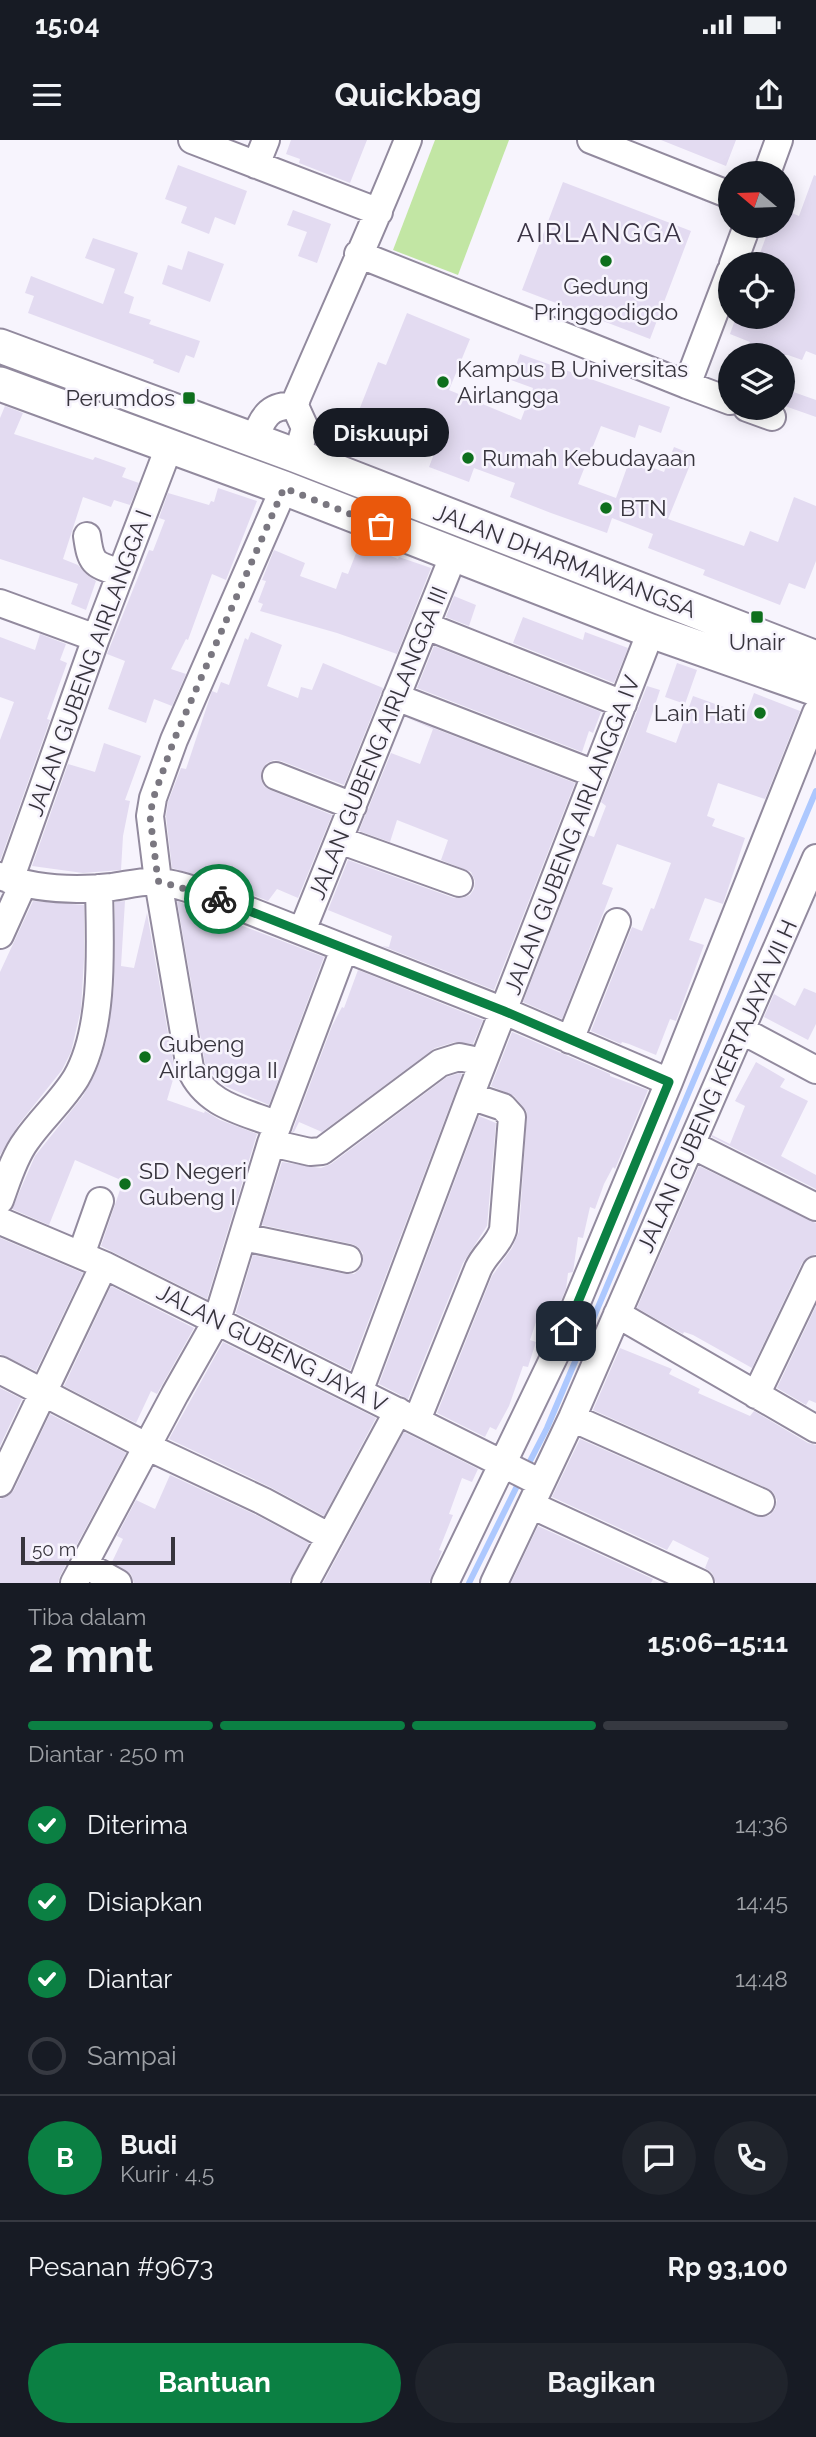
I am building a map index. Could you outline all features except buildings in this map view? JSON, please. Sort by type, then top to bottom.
[{"type":"main road","name":"JALAN DHARMAWANGSA","points":[[0,346],[297,456],[815,664]]},
{"type":"main road","name":"JALAN DHARMAWANGSA","points":[[0,384],[284,488],[651,631],[815,664]]},
{"type":"main road","points":[[91,419],[105,385]]},
{"type":"street","points":[[192,140],[379,212]]},
{"type":"street","points":[[256,165],[266,140]]},
{"type":"street","points":[[297,456],[305,428],[295,405],[408,140]]},
{"type":"street","points":[[591,140],[718,190]]},
{"type":"street","points":[[771,161],[779,140]]},
{"type":"street","points":[[358,254],[718,397]]},
{"type":"street","points":[[687,385],[718,304]]},
{"type":"street","points":[[254,441],[263,417],[283,405],[295,405]]},
{"type":"street","name":"JALAN GUBENG AIRLANGGA I","points":[[0,935],[11,880],[96,638],[169,447]]},
{"type":"street","points":[[284,488],[174,740],[153,799],[150,816],[186,1050],[195,1080],[213,1098],[310,1152],[321,1151],[440,1063],[459,1057],[483,1062]]},
{"type":"street","points":[[87,536],[90,557],[94,563],[121,573]]},
{"type":"street","name":"JALAN GUBENG AIRLANGGA III","points":[[302,931],[454,554]]},
{"type":"street","points":[[0,603],[96,638]]},
{"type":"street","points":[[426,626],[623,704]]},
{"type":"street","name":"JALAN GUBENG AIRLANGGA IV","points":[[359,1392],[483,1062],[651,631]]},
{"type":"street","points":[[396,697],[596,774]]},
{"type":"street","points":[[494,1583],[525,1480],[555,1356],[669,1082],[816,713]]},
{"type":"street","points":[[276,776],[353,806]]},
{"type":"street","points":[[339,840],[458,883]]},
{"type":"street","name":"JALAN GUBENG KERTAJAYA VII H","points":[[525,1480],[572,1418],[741,1030],[808,896],[816,858]]},
{"type":"street","points":[[11,880],[55,888],[99,888],[158,881],[217,898],[504,1011],[669,1082]]},
{"type":"street","points":[[0,1200],[24,1143],[66,1092],[85,1057],[100,969],[99,888]]},
{"type":"street","points":[[570,1040],[617,922]]},
{"type":"street","points":[[118,1583],[79,1573],[217,1320],[275,1134],[344,949]]},
{"type":"street","points":[[741,1030],[816,1070]]},
{"type":"street","points":[[305,1583],[330,1536],[408,1415],[485,1255],[498,1242],[503,1230],[512,1117],[503,1107],[470,1096]]},
{"type":"street","points":[[692,1145],[816,1207]]},
{"type":"street","points":[[0,1483],[44,1392],[93,1260],[100,1201]]},
{"type":"street","name":"JALAN GUBENG JAYA V","points":[[0,1221],[93,1260],[408,1415],[700,1583]]},
{"type":"street","points":[[243,1237],[348,1259]]},
{"type":"street","points":[[756,1395],[816,1270]]},
{"type":"street","points":[[617,1314],[816,1429]]},
{"type":"street","points":[[0,1370],[148,1447],[330,1536]]},
{"type":"street","points":[[572,1418],[761,1502]]},
{"type":"street","points":[[445,1583],[525,1480]]},
{"type":"green space","points":[[435,140],[509,140],[458,275],[393,250]]},
{"type":"waterway","points":[[526,1469],[547,1428],[816,791]]},
{"type":"waterway","points":[[469,1583],[521,1478]]},
{"type":"way so far","points":[[219,899],[158,881],[150,816],[153,799],[174,740],[284,488],[381,526]]},
{"type":"place","name":"Gedung Pringgodigdo","points":[[606,261]]},
{"type":"place","name":"Kampus B Universitas Airlangga","points":[[443,382]]},
{"type":"place","name":"Perumdos","points":[[189,398]]},
{"type":"place","name":"Rumah Kebudayaan","points":[[468,458]]},
{"type":"place","name":"BTN","points":[[606,508]]},
{"type":"place","name":"Diskuupi","points":[[381,526]]},
{"type":"place","name":"Unair","points":[[757,617]]},
{"type":"place","name":"Lain Hati","points":[[760,713]]},
{"type":"place","name":"Gubeng Airlangga II","points":[[145,1057]]},
{"type":"place","name":"SD Negeri Gubeng I","points":[[125,1184]]},
{"type":"district","name":"AIRLANGGA","points":[[600,233]]},
{"type":"route","points":[[219,899],[504,1011],[669,1082],[566,1331]]}]
